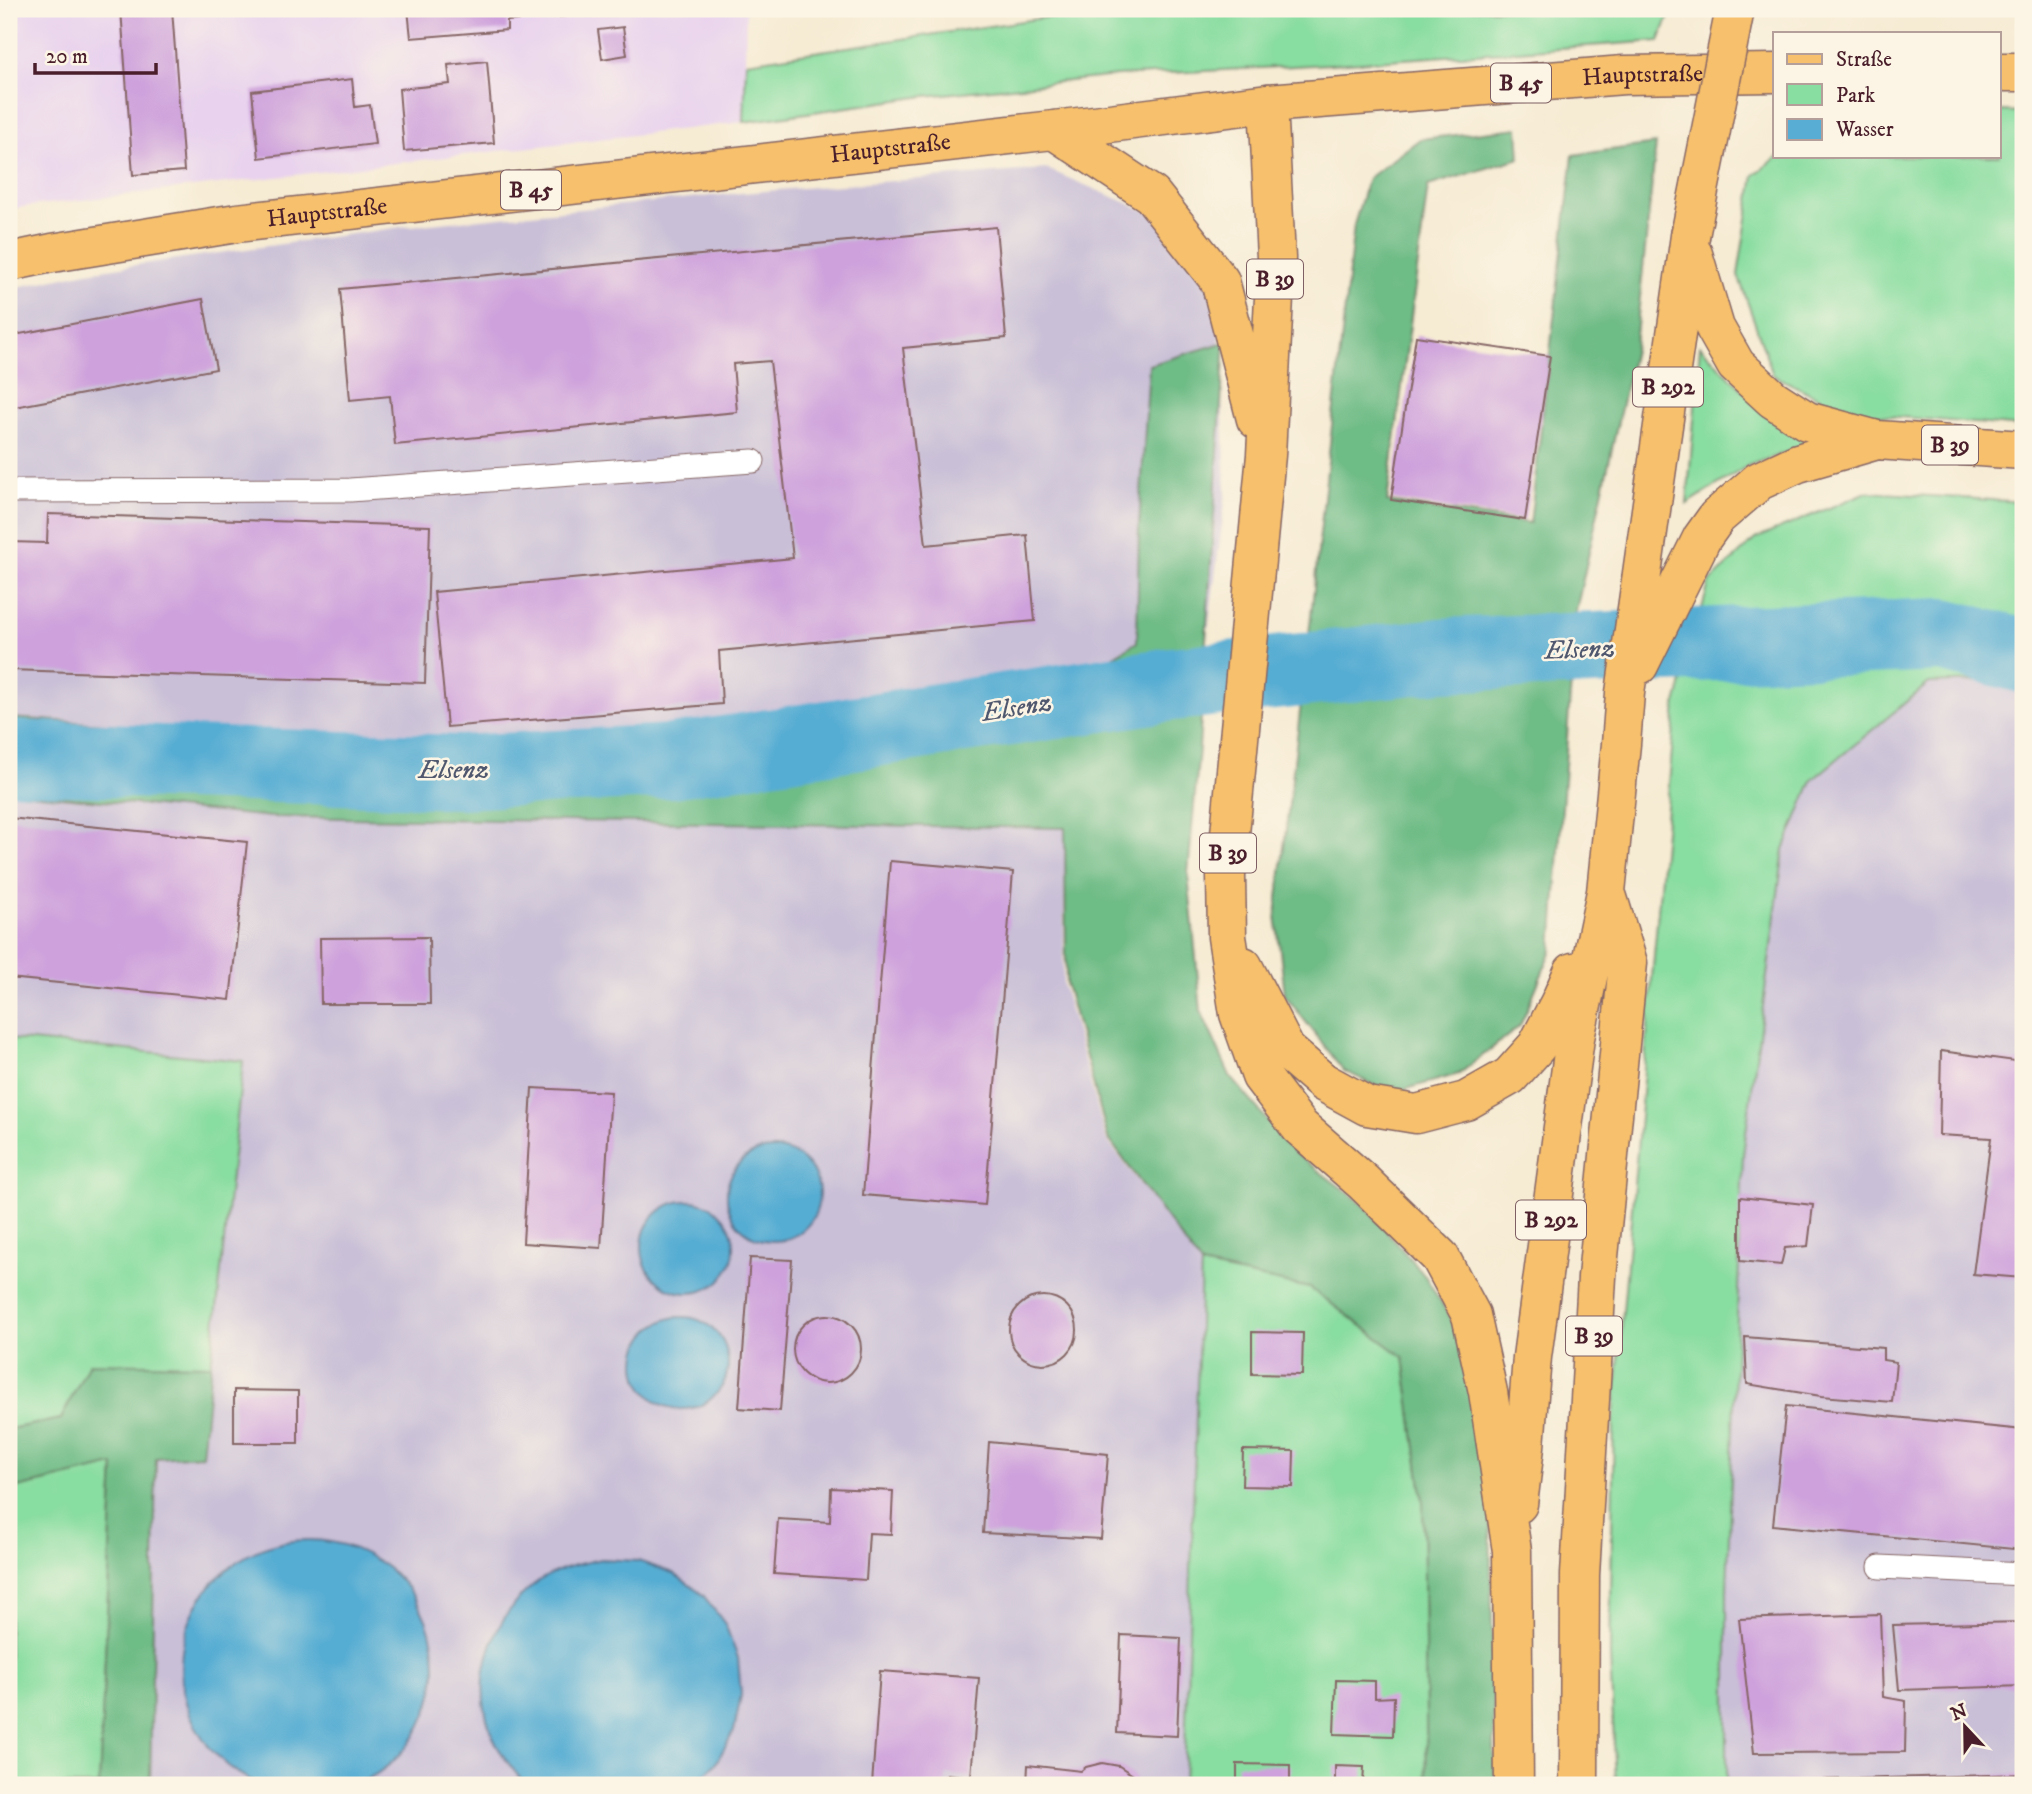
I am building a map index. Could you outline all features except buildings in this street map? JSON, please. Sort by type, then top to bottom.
[{"type":"main road","name":"B 292","points":[[1512,1551],[1525,1447],[1532,1357],[1574,1051],[1606,892],[1625,694],[1689,239],[1735,9]]},
{"type":"main road","points":[[2000,72],[2023,72]]},
{"type":"main road","name":"Hauptstraße","points":[[9,262],[237,223],[1268,103],[1612,76],[1773,73]]},
{"type":"main road","name":"B 39","points":[[1268,103],[1276,258],[1266,455],[1226,876],[1227,937],[1239,1014],[1261,1076],[1300,1128],[1363,1182],[1440,1256],[1471,1315],[1488,1392],[1512,1551],[1514,1785]]},
{"type":"main road","points":[[1054,130],[1152,195],[1220,281],[1266,455]]},
{"type":"main road","name":"B 39","points":[[1689,239],[1715,328],[1735,365],[1773,399],[1807,421],[1877,440],[2023,450]]},
{"type":"main road","name":"B 39","points":[[1625,694],[1702,538],[1717,517],[1759,481],[1798,463],[1877,440]]},
{"type":"main road","name":"B 39","points":[[1227,937],[1286,1050],[1323,1082],[1367,1106],[1416,1114],[1466,1101],[1499,1083],[1510,1076],[1537,1046],[1560,1002],[1606,892]]},
{"type":"main road","name":"B 39","points":[[1579,1785],[1580,1575],[1597,1277],[1628,963],[1606,892]]},
{"type":"lane","points":[[9,491],[350,490],[753,461]]},
{"type":"lane","points":[[1880,1567],[2023,1574]]},
{"type":"shaded area","points":[[9,9],[746,9],[744,122],[9,210]]},
{"type":"shaded area","points":[[1047,169],[1153,214],[1218,296],[1226,493],[1203,668],[696,731],[497,738],[272,817],[1065,828],[1063,985],[1106,1139],[1201,1265],[1184,1785],[150,1785],[156,1458],[202,1455],[243,1061],[9,1039],[9,289],[87,272],[401,227],[741,193]]},
{"type":"shaded area","points":[[2008,680],[2023,684],[2023,1785],[1727,1785],[1727,1591],[1743,1155],[1784,849],[1812,780],[1929,682]]},
{"type":"green space","points":[[1104,9],[1672,9],[1659,41],[1117,76],[925,96],[744,122],[746,62]]},
{"type":"green space","points":[[2000,111],[2023,112],[2023,427],[1850,413],[1773,375],[1738,275],[1754,175],[1776,158],[2000,158]]},
{"type":"green space","points":[[1518,128],[1520,158],[1428,186],[1387,502],[1530,523],[1573,155],[1656,144],[1635,345],[1576,611],[1552,950],[1520,1026],[1459,1074],[1392,1093],[1344,1071],[1285,995],[1276,915],[1354,225],[1368,178],[1420,139]]},
{"type":"green space","points":[[1225,342],[1199,749],[1188,874],[1201,1011],[1230,1076],[1295,1153],[1363,1204],[1425,1276],[1457,1329],[1489,1463],[1495,1785],[1427,1785],[1423,1501],[1404,1357],[1310,1288],[1201,1265],[1108,1138],[1066,984],[1065,828],[271,817],[9,792],[9,718],[283,735],[497,738],[696,731],[1063,686],[1137,642],[1139,527],[1149,365]]},
{"type":"green space","points":[[1700,346],[1757,405],[1827,439],[1749,465],[1687,504]]},
{"type":"green space","points":[[1867,492],[2023,502],[2023,684],[2008,680],[1929,683],[1812,780],[1784,849],[1743,1155],[1727,1591],[1727,1785],[1616,1785],[1610,1656],[1614,1414],[1676,704],[1709,583],[1755,539]]},
{"type":"green space","points":[[9,1039],[243,1061],[211,1365],[89,1364],[61,1419],[9,1429]]},
{"type":"green space","points":[[1201,1265],[1310,1288],[1404,1357],[1423,1501],[1427,1785],[1184,1785]]},
{"type":"green space","points":[[89,1363],[211,1365],[202,1455],[156,1458],[150,1785],[99,1785],[114,1465],[9,1490],[9,1429],[61,1419]]},
{"type":"green space","points":[[114,1465],[99,1785],[9,1785],[9,1490]]},
{"type":"water","points":[[773,1149],[791,1152],[806,1162],[816,1177],[819,1195],[816,1213],[806,1228],[791,1238],[773,1241],[755,1238],[740,1228],[730,1213],[727,1195],[730,1177],[740,1162],[755,1152]]},
{"type":"water","points":[[688,1201],[706,1204],[721,1214],[731,1229],[734,1247],[731,1265],[721,1280],[706,1290],[688,1293],[670,1290],[655,1280],[645,1265],[642,1247],[645,1229],[655,1214],[670,1204]]},
{"type":"water","points":[[673,1317],[691,1317],[708,1324],[721,1337],[728,1354],[728,1372],[721,1389],[708,1402],[691,1409],[673,1409],[656,1402],[643,1389],[636,1372],[636,1354],[643,1337],[656,1324]]},
{"type":"water","points":[[296,1540],[320,1540],[357,1549],[379,1561],[398,1577],[414,1596],[426,1618],[433,1642],[433,1692],[426,1716],[414,1738],[398,1757],[379,1773],[357,1785],[320,1794],[296,1794],[259,1785],[237,1773],[210,1748],[190,1716],[186,1704],[181,1679],[181,1655],[190,1618],[202,1596],[227,1569],[259,1549],[271,1545]]},
{"type":"water","points":[[601,1559],[638,1561],[673,1573],[703,1595],[725,1624],[738,1658],[741,1695],[734,1731],[716,1763],[695,1785],[528,1785],[514,1771],[494,1740],[486,1717],[483,1693],[491,1646],[501,1624],[515,1604],[539,1580],[565,1568]]},
{"type":"waterway","name":"Elsenz","points":[[9,757],[460,772],[672,761],[1172,684],[1441,655],[1943,635],[2023,656]]}]
